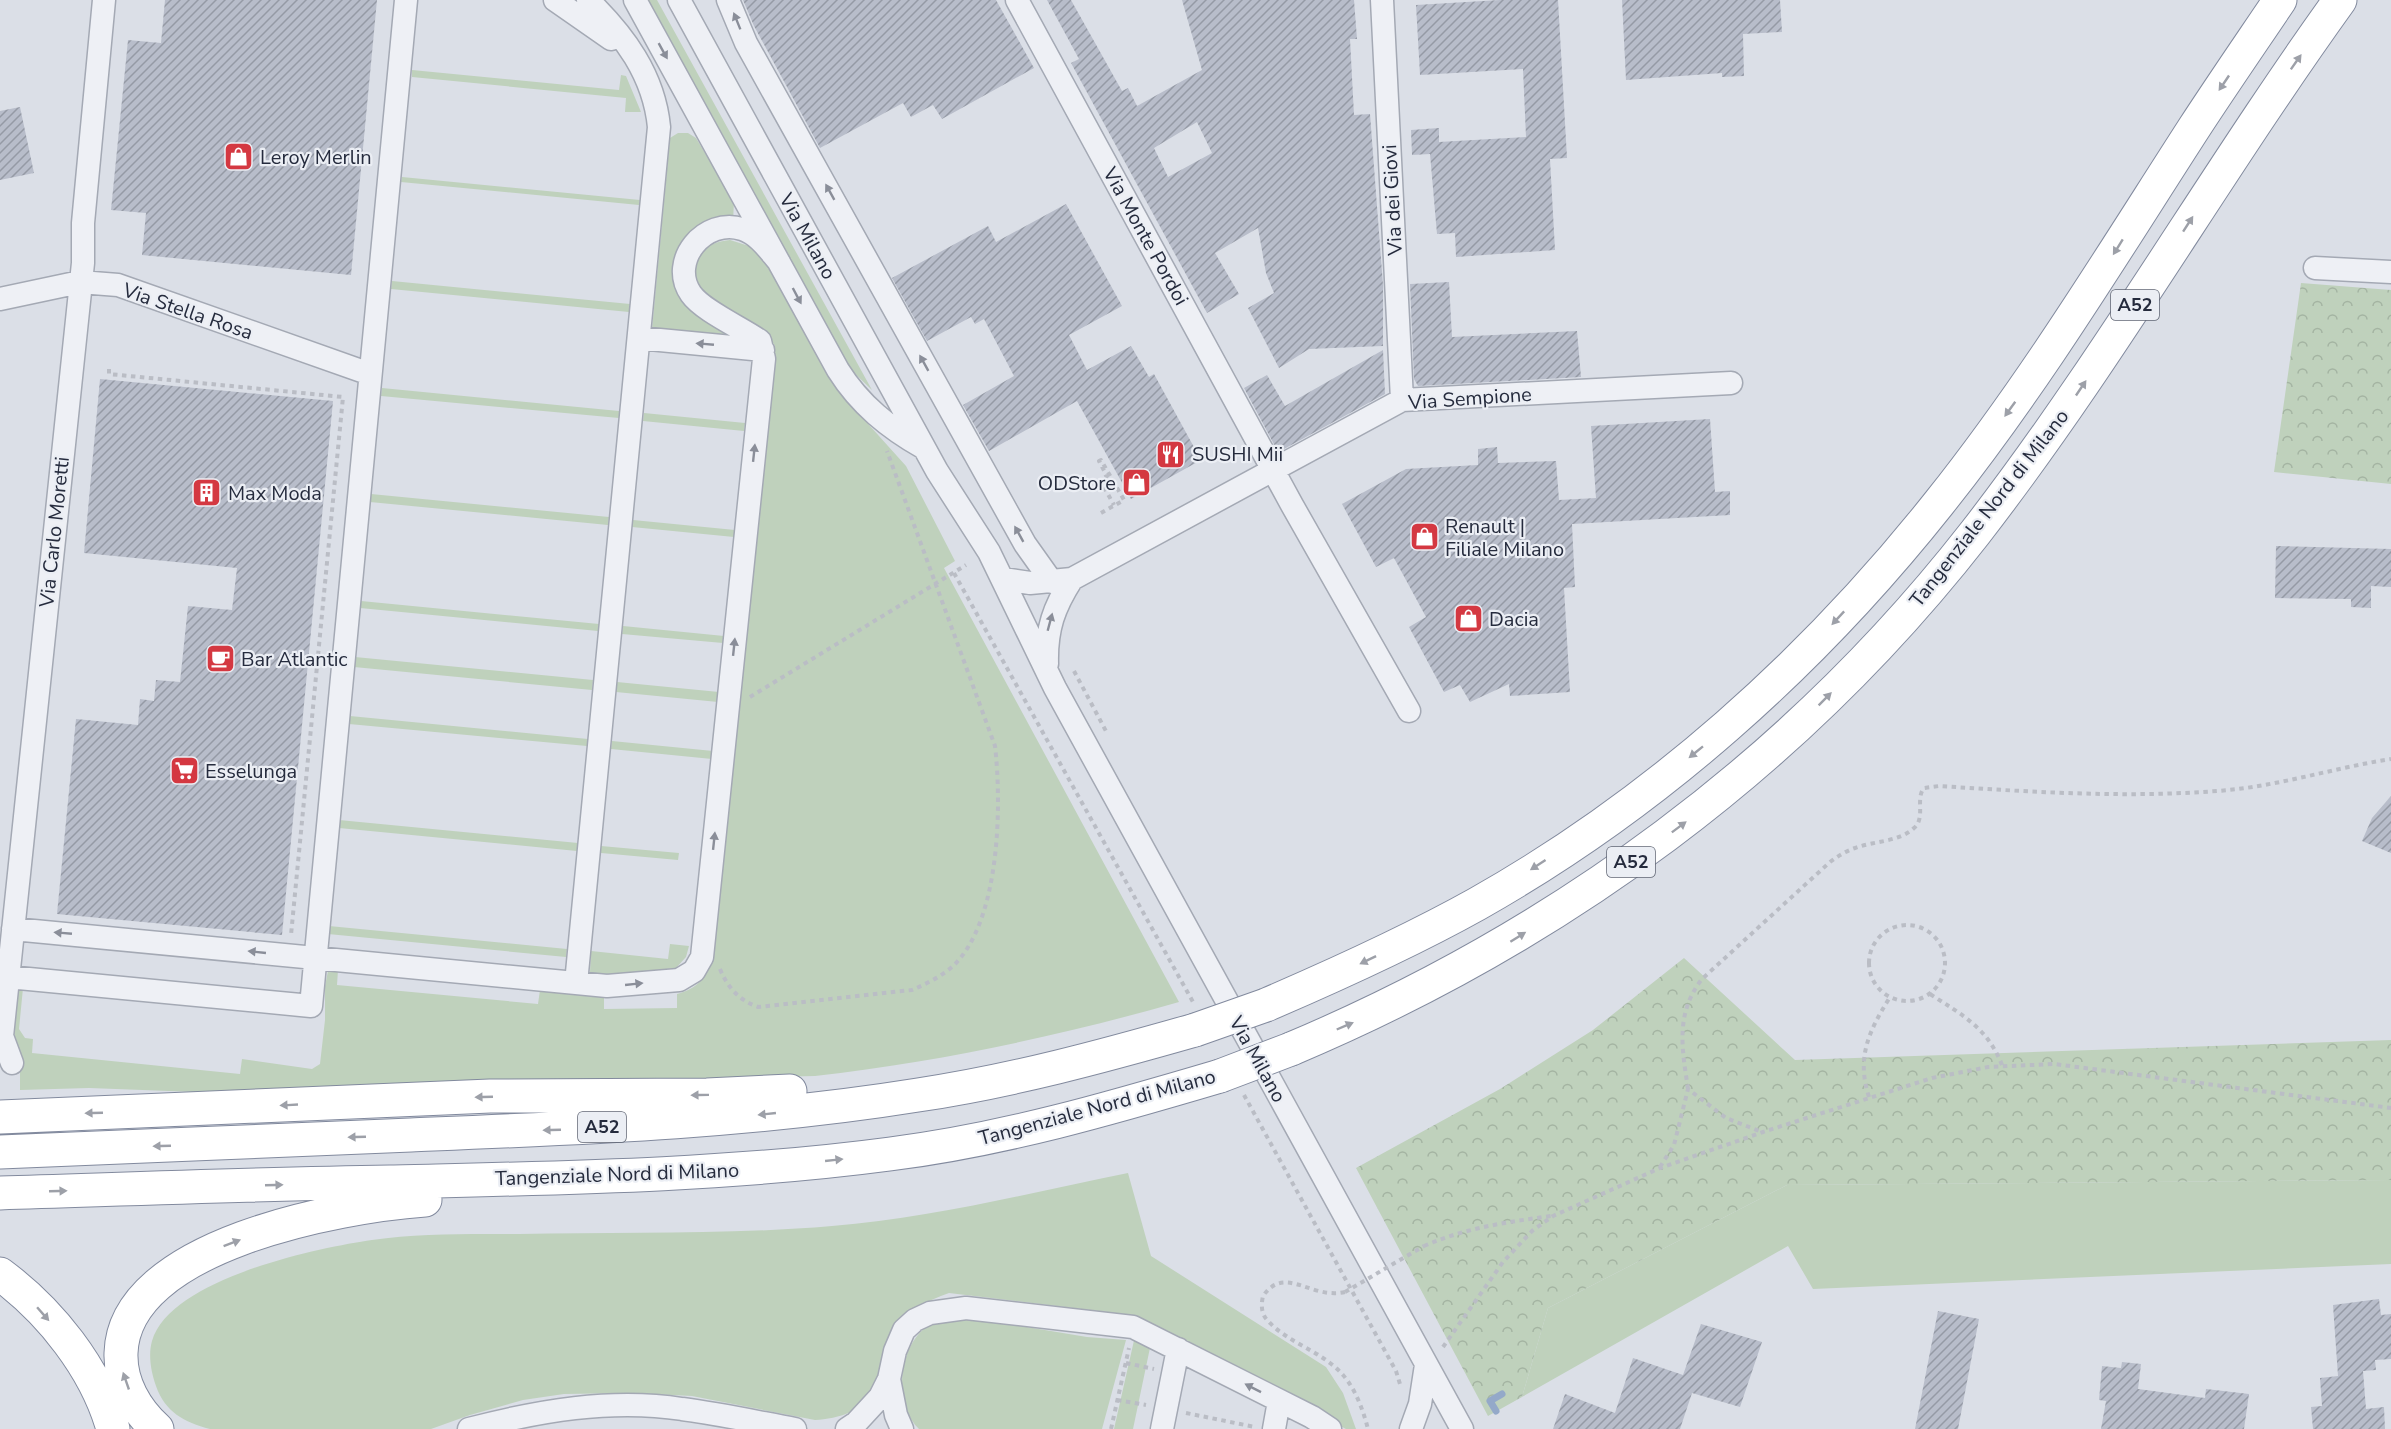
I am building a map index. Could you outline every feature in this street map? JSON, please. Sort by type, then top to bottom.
[{"type":"highway","name":"A52","points":[[0,1152],[565,1129],[764,1115],[846,1106],[987,1082],[1103,1056],[1195,1030],[1266,1005],[1370,959],[1489,897],[1603,823],[1655,785],[1771,687],[1878,576],[1984,445],[2048,357],[2196,124],[2280,0]]},
{"type":"highway","name":"Tangenziale Nord di Milano","points":[[0,1192],[548,1179],[734,1170],[891,1154],[973,1140],[1129,1104],[1220,1076],[1373,1014],[1444,978],[1574,901],[1699,812],[1808,716],[1859,665],[1932,585],[2018,476],[2080,389],[2240,145],[2340,0]]},
{"type":"highway","points":[[0,1117],[490,1096],[707,1095],[779,1092],[892,1080],[1195,1030]]},
{"type":"highway","points":[[157,1429],[134,1402],[123,1372],[121,1340],[126,1323],[145,1295],[182,1267],[209,1252],[264,1230],[354,1209],[415,1201],[543,1194],[734,1170]]},
{"type":"highway","points":[[0,1274],[31,1300],[74,1350],[98,1391],[113,1429]]},
{"type":"street","name":"Via Carlo Moretti","points":[[12,1063],[2,1036],[80,282],[105,0]]},
{"type":"street","points":[[8,977],[311,1006],[406,0]]},
{"type":"street","points":[[555,0],[590,22],[641,66]]},
{"type":"street","points":[[576,983],[659,127],[652,91],[641,66],[617,28],[588,0]]},
{"type":"street","points":[[635,0],[847,384],[884,423],[925,449]]},
{"type":"street","name":"Via Milano","points":[[678,0],[937,471],[989,552],[1051,679],[1462,1429]]},
{"type":"street","points":[[728,0],[746,43],[1024,544],[1062,580],[1049,623],[1051,679]]},
{"type":"street","name":"Via Monte Pordoi","points":[[1017,0],[1301,520],[1409,711]]},
{"type":"street","name":"Via dei Giovi","points":[[1382,0],[1402,400]]},
{"type":"street","points":[[13,929],[576,983],[625,986],[679,980],[694,971],[702,957],[763,350],[760,341],[693,296],[684,279],[684,265],[688,252],[697,240],[715,231],[732,227],[746,231],[760,239],[779,262]]},
{"type":"street","points":[[2315,268],[2391,272]]},
{"type":"street","name":"Via Stella Rosa","points":[[0,298],[80,282],[118,285],[370,374]]},
{"type":"street","points":[[639,338],[763,350]]},
{"type":"street","name":"Via Sempione","points":[[1003,579],[1030,583],[1062,580],[1274,471],[1402,400],[1731,383]]},
{"type":"street","name":"Via Milano","points":[[937,471],[976,559],[999,602],[1051,679]]},
{"type":"street","points":[[847,1429],[856,1423],[880,1397],[889,1378],[895,1351],[904,1330],[915,1320],[930,1312],[966,1308],[1133,1327],[1330,1429]]},
{"type":"street","points":[[1164,1419],[1178,1350]]},
{"type":"street","points":[[1411,1429],[1420,1404],[1426,1365]]},
{"type":"street","points":[[889,1378],[896,1415],[902,1429]]},
{"type":"street","points":[[1274,1429],[1279,1401]]},
{"type":"street","points":[[470,1429],[537,1414],[602,1406],[681,1408],[795,1429]]},
{"type":"path","points":[[109,369],[109,374],[343,397],[290,940]]},
{"type":"path","points":[[719,963],[720,970],[730,989],[744,1002],[758,1007],[912,990],[930,983],[953,966],[971,940],[984,910],[997,842],[1000,789],[995,747],[885,444],[884,423]]},
{"type":"path","points":[[1101,513],[1124,500],[1101,460],[1099,461],[1107,476],[1100,480],[1114,505]]},
{"type":"path","points":[[744,701],[966,565]]},
{"type":"path","points":[[954,573],[1018,684]]},
{"type":"path","points":[[1660,1168],[1674,1145],[1689,1089],[1682,1051],[1682,1020],[1688,1000],[1702,979],[1830,862],[1855,848],[1904,834],[1914,828],[1919,820],[1920,796],[1924,788],[1940,786],[2089,794],[2218,791],[2272,783],[2391,759]]},
{"type":"path","points":[[1911,924],[1924,928],[1935,936],[1942,946],[1946,959],[1942,979],[1930,994],[1910,1001],[1890,997],[1879,989],[1872,978],[1869,965],[1870,952],[1876,940],[1886,931],[1898,925],[1911,924]]},
{"type":"path","points":[[1930,994],[1981,1029],[1995,1048],[2002,1065]]},
{"type":"path","points":[[1869,1097],[1863,1080],[1864,1054],[1870,1029],[1890,997]]},
{"type":"path","points":[[1443,1347],[1476,1298],[1516,1246],[1553,1216],[1660,1168],[1762,1132],[1932,1078],[2002,1065],[2035,1064],[2079,1067],[2391,1108]]},
{"type":"path","points":[[1689,1089],[1726,1118],[1762,1132]]},
{"type":"path","points":[[1368,1429],[1353,1389],[1343,1375],[1315,1351],[1268,1322],[1262,1312],[1263,1296],[1274,1284],[1282,1281],[1324,1294],[1345,1292],[1424,1246],[1450,1235],[1490,1225],[1553,1216]]},
{"type":"path","points":[[1111,1429],[1133,1327]]},
{"type":"path","points":[[1117,1400],[1164,1419],[1262,1429]]},
{"type":"green space","points":[[645,0],[657,0],[872,390],[850,369]]},
{"type":"green space","points":[[412,70],[619,90],[621,75],[626,76],[641,112],[625,112],[626,98],[412,77]]},
{"type":"green space","points":[[678,133],[688,133],[696,138],[734,201],[733,222],[678,262],[739,337],[652,329],[670,138]]},
{"type":"green space","points":[[402,177],[640,200],[639,205],[401,182]]},
{"type":"green space","points":[[730,240],[749,246],[770,267],[823,367],[852,406],[906,466],[955,561],[944,568],[1179,1002],[1044,1037],[907,1063],[815,1076],[196,1092],[89,1088],[20,1090],[20,1052],[12,1036],[19,988],[23,988],[19,1029],[25,1038],[33,1039],[32,1053],[240,1074],[242,1059],[312,1069],[320,1064],[328,971],[338,970],[337,985],[538,1004],[540,990],[604,995],[604,1009],[677,1008],[677,994],[695,986],[704,977],[713,959],[775,346],[771,340],[706,297],[699,287],[695,277],[695,268],[701,252],[718,242]]},
{"type":"green space","points":[[392,281],[630,304],[629,312],[391,289]]},
{"type":"green space","points":[[2301,283],[2391,290],[2391,484],[2274,472]]},
{"type":"green space","points":[[382,388],[619,411],[619,418],[381,396]]},
{"type":"green space","points":[[644,413],[745,423],[744,431],[643,421]]},
{"type":"green space","points":[[371,494],[609,517],[608,525],[370,502]]},
{"type":"green space","points":[[633,520],[735,530],[734,537],[632,527]]},
{"type":"green space","points":[[361,601],[599,624],[598,631],[360,608]]},
{"type":"green space","points":[[623,626],[724,636],[723,643],[622,634]]},
{"type":"green space","points":[[355,657],[593,680],[592,690],[354,667]]},
{"type":"green space","points":[[617,682],[719,692],[718,702],[616,692]]},
{"type":"green space","points":[[350,716],[588,739],[587,746],[349,724]]},
{"type":"green space","points":[[612,741],[713,751],[712,759],[611,749]]},
{"type":"green space","points":[[339,820],[578,843],[577,851],[339,828]]},
{"type":"green space","points":[[601,846],[679,853],[678,860],[601,853]]},
{"type":"green space","points":[[329,926],[567,949],[566,957],[328,934]]},
{"type":"green space","points":[[670,944],[689,946],[686,957],[676,968],[600,976],[590,972],[591,951],[668,959]]},
{"type":"green space","points":[[1684,958],[1795,1060],[2391,1040],[2391,1180],[1787,1185],[1548,1308],[1522,1397],[1488,1416],[1356,1168],[1500,1089],[1593,1030]]},
{"type":"green space","points":[[1128,1173],[1151,1256],[1326,1367],[1343,1393],[1356,1429],[1346,1429],[1131,1315],[949,1293],[919,1306],[894,1328],[884,1349],[877,1386],[867,1401],[852,1412],[815,1420],[692,1396],[632,1393],[564,1394],[523,1400],[431,1429],[210,1429],[184,1419],[170,1409],[160,1395],[151,1369],[152,1341],[164,1319],[186,1300],[248,1270],[317,1250],[390,1238],[427,1235],[715,1232],[832,1226],[944,1211]]},
{"type":"green space","points":[[2391,1180],[2391,1264],[1813,1289],[1788,1246],[1522,1397],[1548,1308],[1787,1185]]},
{"type":"green space","points":[[961,1316],[1087,1337],[1126,1340],[1102,1429],[919,1429],[910,1417],[902,1387],[907,1354],[914,1340],[925,1328],[938,1320]]},
{"type":"green space","points":[[1135,1336],[1151,1343],[1133,1429],[1114,1429]]},
{"type":"building","name":"Leroy Merlin","points":[[165,0],[377,0],[351,275],[142,255],[146,213],[111,210],[128,40],[161,43]]},
{"type":"building","points":[[743,0],[996,0],[1034,68],[942,119],[933,105],[911,117],[903,103],[820,148],[754,26]]},
{"type":"building","points":[[1047,0],[1071,0],[1122,91],[1128,88],[1137,106],[1202,70],[1182,0],[1354,0],[1357,39],[1350,39],[1354,115],[1370,114],[1383,285],[1383,346],[1309,349],[1279,368],[1248,308],[1274,293],[1266,273],[1258,228],[1215,253],[1239,294],[1207,313],[1071,63],[1079,59]],"holes":[[[1197,122],[1212,153],[1168,177],[1154,148]]]},
{"type":"building","points":[[1500,0],[1558,0],[1567,158],[1550,159],[1555,250],[1456,257],[1455,233],[1437,234],[1430,154],[1412,155],[1411,130],[1439,128],[1439,142],[1526,137],[1523,69],[1420,75],[1416,5]]},
{"type":"building","points":[[1622,0],[1780,0],[1782,32],[1743,34],[1744,76],[1722,77],[1722,73],[1626,80]]},
{"type":"building","points":[[20,107],[34,173],[0,180],[0,111]]},
{"type":"building","points":[[1066,204],[1122,306],[1069,335],[1087,370],[1131,346],[1149,377],[1154,374],[1201,460],[1131,499],[1077,401],[989,451],[963,405],[1014,376],[984,319],[975,324],[971,317],[927,341],[892,278],[988,226],[996,242]]},
{"type":"building","points":[[1449,282],[1452,337],[1577,331],[1581,377],[1418,386],[1414,379],[1410,284]]},
{"type":"building","points":[[1383,350],[1385,394],[1282,450],[1277,450],[1244,388],[1267,375],[1285,406]]},
{"type":"building","points":[[100,379],[333,401],[282,935],[57,914],[76,719],[138,725],[140,699],[154,701],[156,680],[180,682],[188,606],[232,610],[237,568],[84,553]]},
{"type":"building","points":[[1710,419],[1715,492],[1730,491],[1730,515],[1572,524],[1575,587],[1564,588],[1570,692],[1510,696],[1509,684],[1470,702],[1460,685],[1444,692],[1409,627],[1426,617],[1394,558],[1376,567],[1342,504],[1406,469],[1478,465],[1478,449],[1497,447],[1498,463],[1556,461],[1559,500],[1596,498],[1591,426]]},
{"type":"building","points":[[2276,546],[2391,549],[2391,587],[2371,586],[2371,608],[2351,607],[2351,599],[2275,598]]},
{"type":"building","points":[[2391,796],[2391,853],[2362,841],[2372,818]]},
{"type":"building","points":[[2379,1299],[2381,1315],[2391,1314],[2391,1359],[2375,1360],[2376,1370],[2363,1371],[2366,1409],[2384,1407],[2385,1429],[2313,1429],[2311,1407],[2322,1406],[2320,1378],[2338,1376],[2333,1305]]},
{"type":"building","points":[[1938,1311],[1979,1319],[1958,1429],[1915,1429]]},
{"type":"building","points":[[1701,1324],[1762,1342],[1740,1407],[1692,1393],[1680,1429],[1553,1429],[1565,1394],[1615,1413],[1633,1358],[1683,1375]]},
{"type":"building","points":[[2122,1362],[2141,1364],[2138,1389],[2205,1398],[2206,1389],[2249,1394],[2244,1429],[2101,1429],[2106,1401],[2099,1400],[2102,1366],[2121,1368]]},
{"type":"waterway","points":[[1496,1411],[1490,1401],[1502,1394]]},
{"type":"place","name":"Leroy Merlin","points":[[239,157]]},
{"type":"place","name":"SUSHI Mii","points":[[1171,454]]},
{"type":"place","name":"ODStore","points":[[1137,483]]},
{"type":"place","name":"Max Moda","points":[[207,493]]},
{"type":"place","name":"Renault | Filiale Milano","points":[[1424,537]]},
{"type":"place","name":"Dacia","points":[[1468,619]]},
{"type":"place","name":"Bar Atlantic","points":[[220,659]]},
{"type":"place","name":"Esselunga","points":[[184,771]]}]
